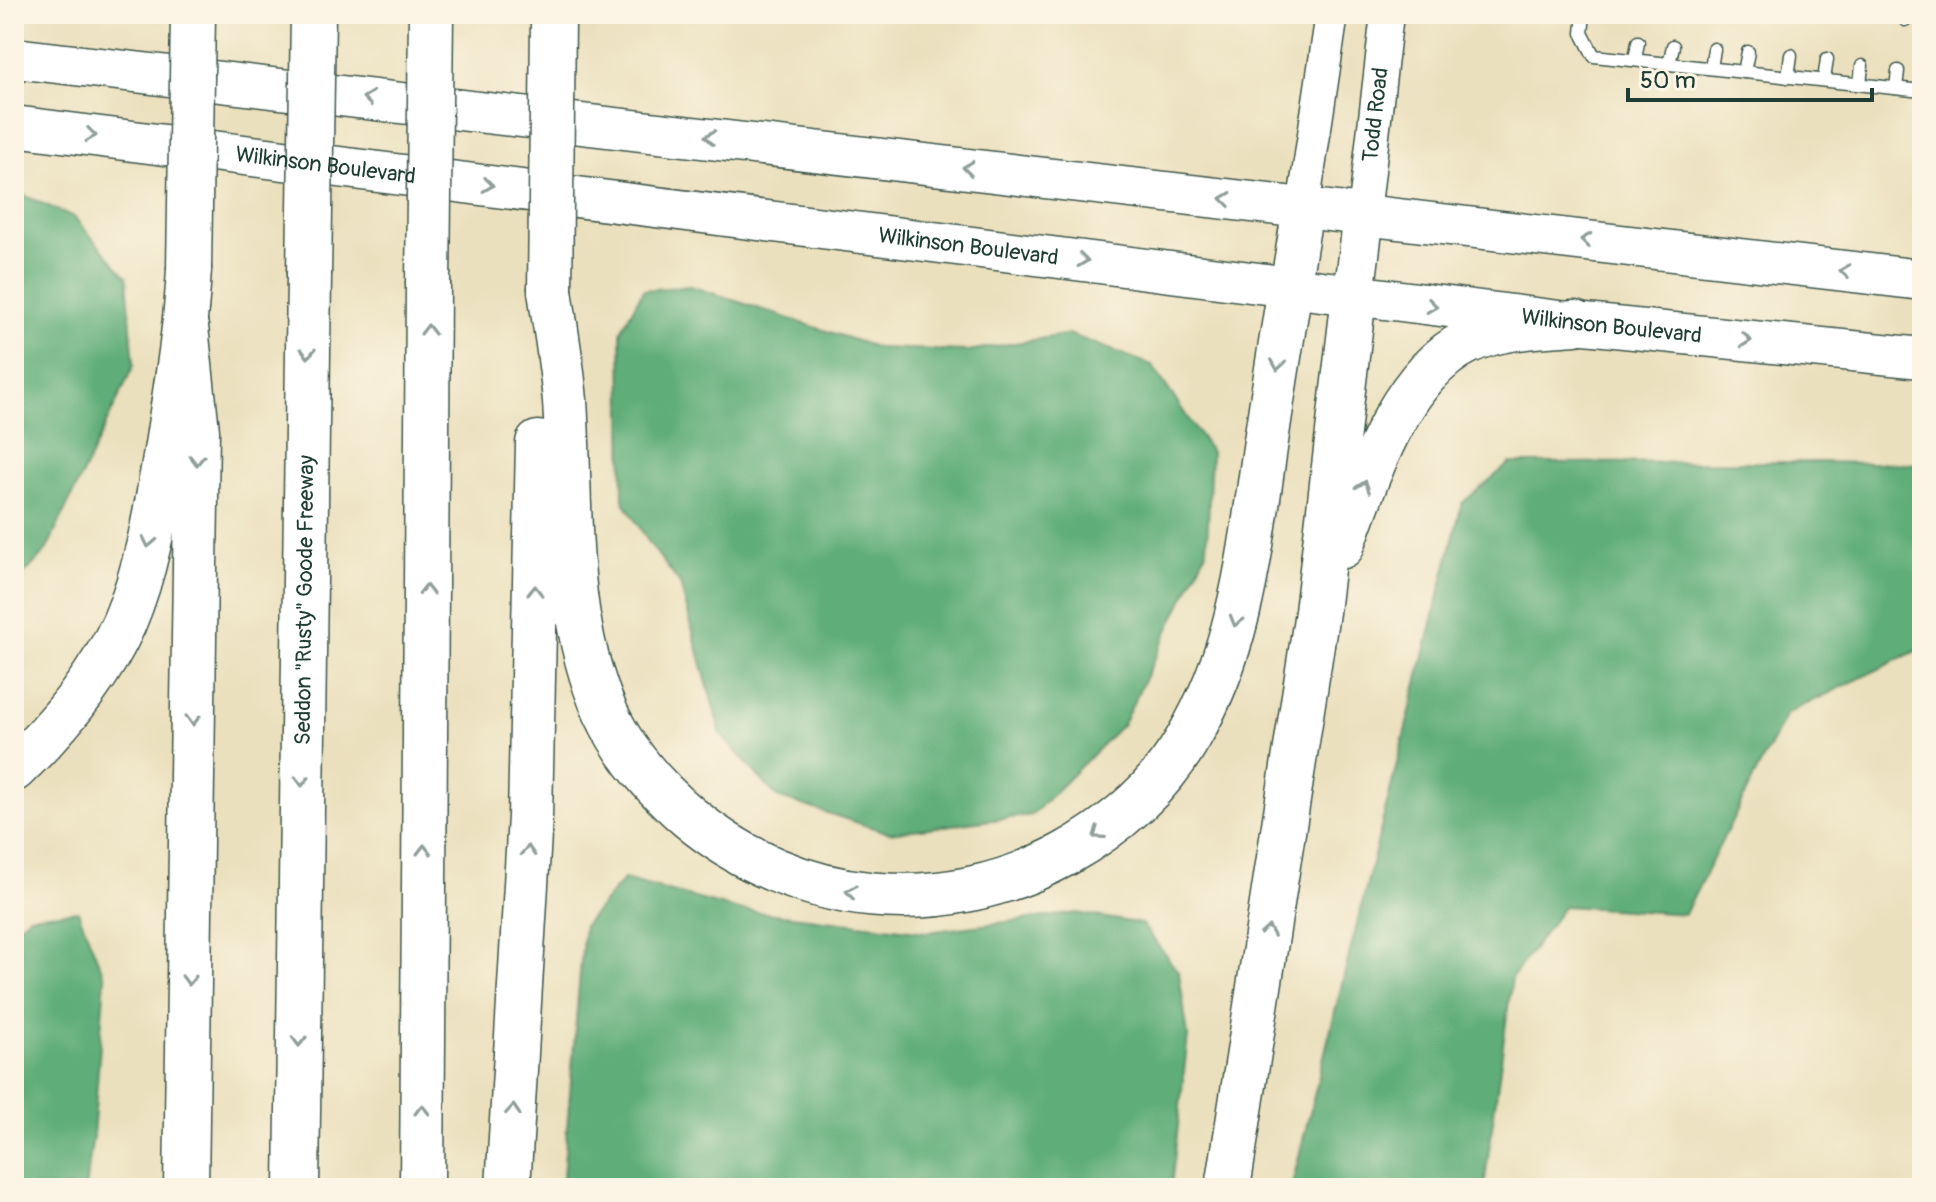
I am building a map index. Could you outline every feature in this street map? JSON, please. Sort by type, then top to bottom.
[{"type":"highway","points":[[14,769],[44,741],[84,691],[123,624],[147,548],[186,327],[193,14]]},
{"type":"highway","name":"Seddon \"Rusty\" Goode Freeway","points":[[297,1188],[313,14]]},
{"type":"highway","points":[[422,1188],[431,14]]},
{"type":"highway","points":[[508,1188],[530,817],[539,394],[550,290],[553,17]]},
{"type":"highway","points":[[550,290],[565,400],[569,545],[579,619],[597,691],[630,757],[670,801],[714,838],[768,868],[817,885],[859,894],[907,897],[946,894],[994,883],[1046,864],[1093,838],[1146,796],[1186,742],[1215,686],[1239,614],[1252,551],[1290,288]]},
{"type":"highway","points":[[1228,1188],[1317,612],[1354,296]]},
{"type":"highway","points":[[1317,612],[1376,456],[1403,407],[1433,366],[1467,342],[1513,328],[1575,323]]},
{"type":"highway","points":[[186,327],[197,431],[186,1188]]},
{"type":"main road","points":[[14,58],[1922,280]]},
{"type":"main road","name":"Wilkinson Boulevard","points":[[14,126],[1575,323],[1922,358]]},
{"type":"main road","points":[[1290,288],[1303,208]]},
{"type":"main road","points":[[1354,296],[1364,214]]},
{"type":"street","points":[[1303,208],[1332,14]]},
{"type":"street","name":"Todd Road","points":[[1364,214],[1387,14]]},
{"type":"lane","points":[[1584,14],[1582,33],[1594,56],[1922,91]]},
{"type":"lane","points":[[1635,60],[1638,42]]},
{"type":"lane","points":[[1669,64],[1673,46]]},
{"type":"lane","points":[[1711,68],[1714,49]]},
{"type":"lane","points":[[1744,72],[1748,52]]},
{"type":"lane","points":[[1788,77],[1791,55]]},
{"type":"lane","points":[[1824,80],[1827,59]]},
{"type":"lane","points":[[1860,84],[1862,66]]},
{"type":"lane","points":[[1896,88],[1898,71]]},
{"type":"green space","points":[[14,191],[74,217],[127,277],[134,365],[46,551],[14,585]]},
{"type":"green space","points":[[691,286],[878,348],[968,351],[1069,334],[1152,365],[1211,452],[1207,550],[1123,724],[1032,815],[889,833],[777,797],[721,735],[680,584],[649,543],[623,500],[621,331],[643,290]]},
{"type":"green space","points":[[1510,463],[1922,464],[1922,648],[1786,714],[1685,914],[1564,906],[1512,978],[1484,1188],[1291,1188],[1462,503]]},
{"type":"green space","points":[[624,879],[739,910],[927,932],[1077,913],[1142,924],[1179,973],[1188,1036],[1171,1188],[562,1188],[584,925]]},
{"type":"green space","points":[[78,911],[105,978],[93,1137],[85,1188],[14,1188],[14,931],[29,916]]}]
